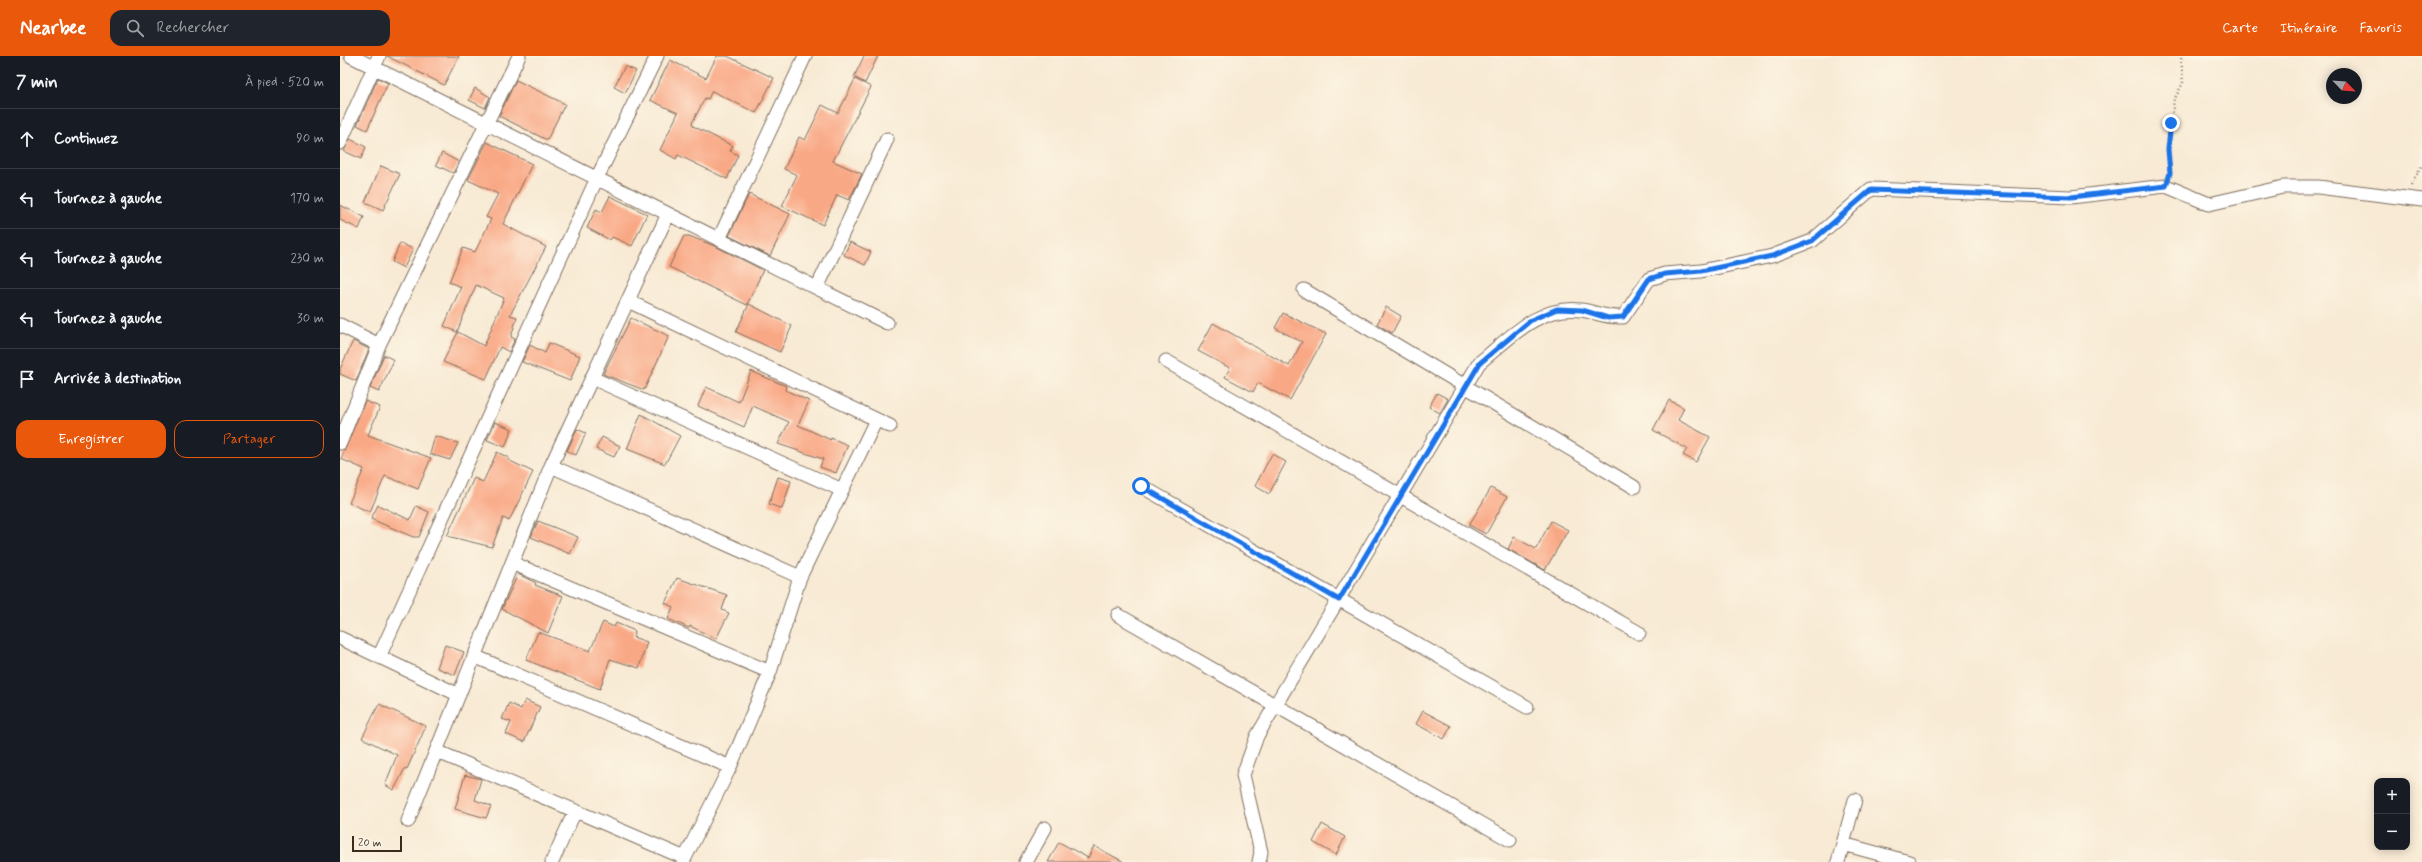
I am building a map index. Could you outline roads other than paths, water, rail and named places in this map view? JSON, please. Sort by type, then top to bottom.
[{"type":"street","points":[[351,56],[376,62],[487,124],[887,323]]},
{"type":"street","points":[[340,443],[378,345],[520,56]]},
{"type":"street","points":[[379,657],[597,178],[657,56]]},
{"type":"street","points":[[719,239],[805,56]]},
{"type":"street","points":[[340,143],[376,62]]},
{"type":"street","points":[[818,288],[888,139]]},
{"type":"street","points":[[1259,862],[1261,852],[1243,775],[1257,736],[1480,363],[1531,320],[1557,309],[1582,310],[1608,318],[1623,317],[1649,279],[1665,274],[1701,271],[1772,256],[1812,241],[1871,190],[2071,197],[2166,186],[2209,204],[2283,187],[2318,187],[2422,200]]},
{"type":"street","points":[[408,821],[551,466],[668,214]]},
{"type":"street","points":[[1304,290],[1634,487]]},
{"type":"street","points":[[628,300],[890,426]]},
{"type":"street","points":[[340,325],[378,345]]},
{"type":"street","points":[[1166,361],[1639,633]]},
{"type":"street","points":[[592,378],[842,490]]},
{"type":"street","points":[[436,751],[684,860],[730,767],[770,672],[800,577],[876,420]]},
{"type":"street","points":[[551,466],[800,577]]},
{"type":"street","points":[[1141,486],[1527,707]]},
{"type":"street","points":[[512,563],[770,672]]},
{"type":"street","points":[[1118,616],[1510,840]]},
{"type":"street","points":[[340,638],[458,695]]},
{"type":"street","points":[[474,656],[730,767]]},
{"type":"street","points":[[1838,862],[1855,800]]},
{"type":"street","points":[[552,862],[575,811]]},
{"type":"street","points":[[1026,862],[1045,828]]},
{"type":"street","points":[[1843,844],[1909,862]]}]
